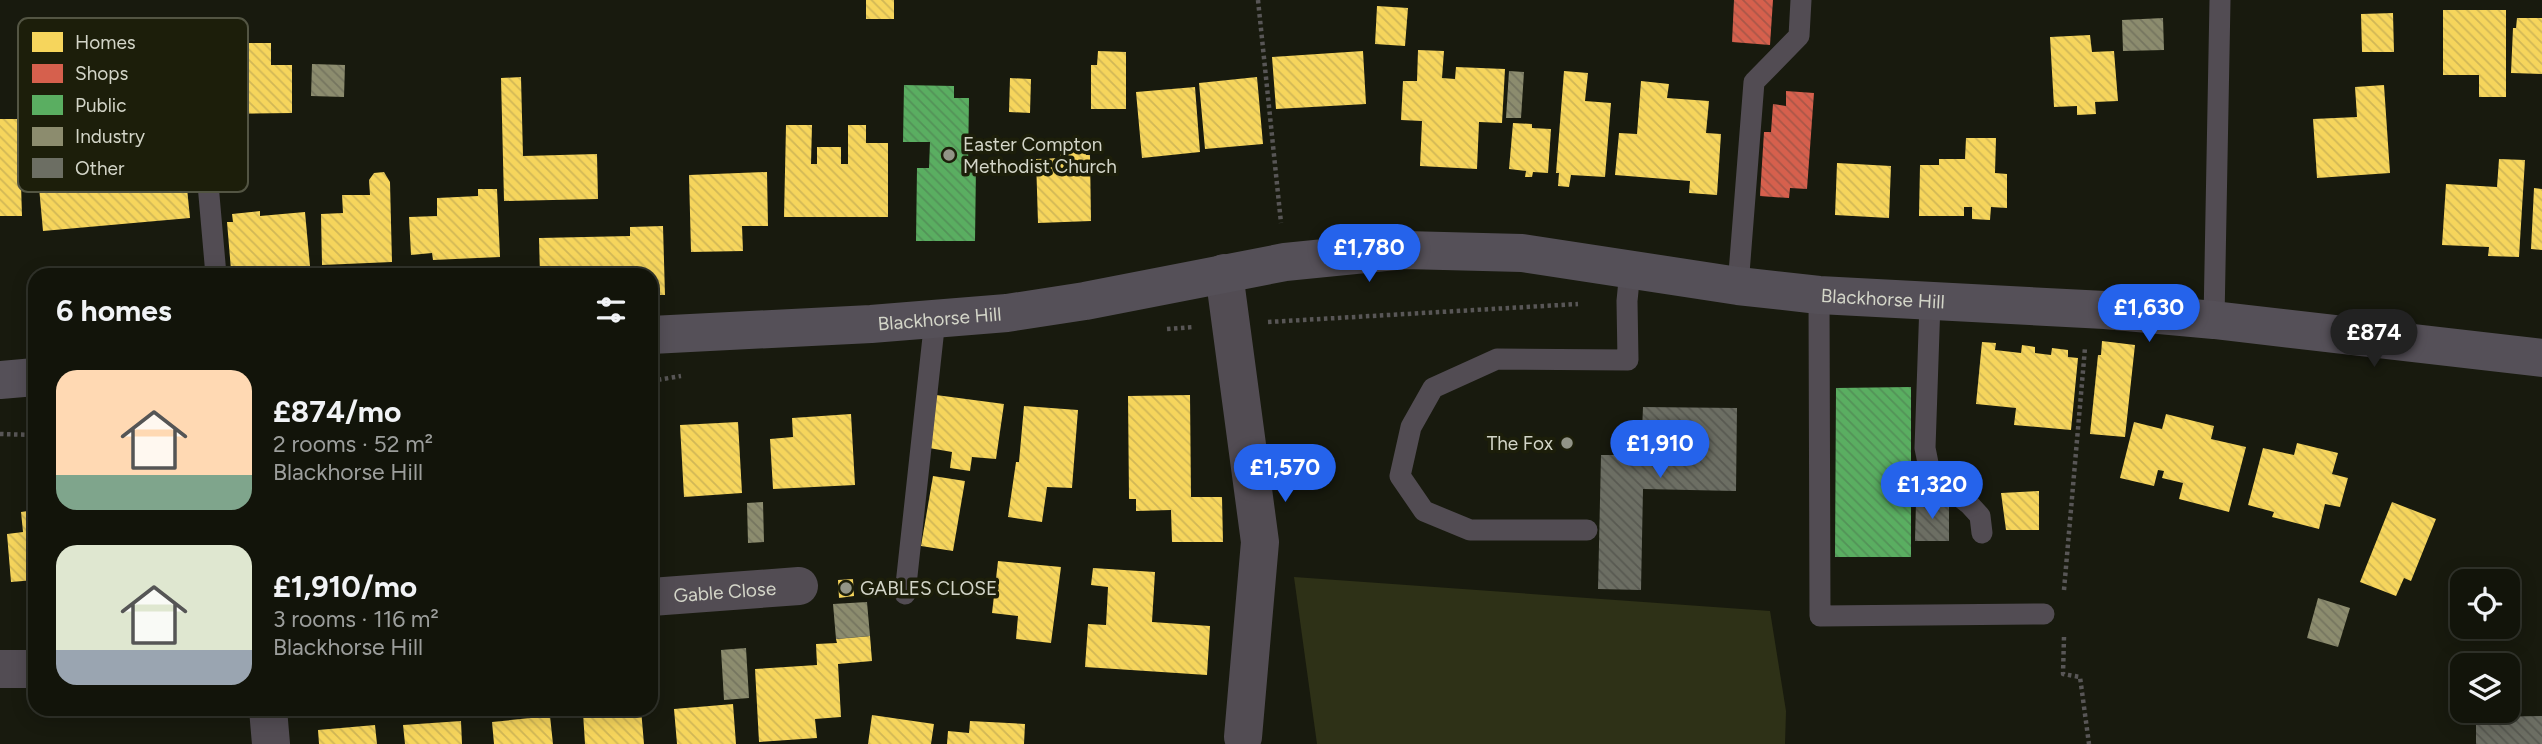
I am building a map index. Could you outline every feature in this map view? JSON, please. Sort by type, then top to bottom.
[{"type":"main road","name":"Blackhorse Hill","points":[[658,335],[871,324],[1007,313],[1085,301],[1285,262],[1405,250],[1522,253],[1738,286],[1819,295],[2088,309],[2214,320],[2542,359]]},
{"type":"main road","points":[[0,380],[28,378]]},
{"type":"street","points":[[1224,273],[1260,542],[1243,737]]},
{"type":"street","name":"Gable Close","points":[[658,596],[799,586]]},
{"type":"street","points":[[0,669],[28,668]]},
{"type":"street","points":[[269,716],[271,744]]},
{"type":"lane","points":[[1738,286],[1754,82],[1799,36],[1801,0]]},
{"type":"lane","points":[[2214,320],[2220,0]]},
{"type":"lane","points":[[209,192],[215,268]]},
{"type":"lane","points":[[1587,530],[1470,530],[1424,511],[1401,476],[1411,427],[1433,388],[1497,359],[1628,360],[1627,301],[1630,270]]},
{"type":"lane","points":[[1819,295],[1819,616],[2044,614]]},
{"type":"lane","points":[[1930,302],[1925,448],[1929,468],[1937,479],[1980,516],[1982,533]]},
{"type":"lane","points":[[905,594],[935,319]]},
{"type":"path","points":[[1258,0],[1285,262]]},
{"type":"path","points":[[2064,602],[2064,569],[2088,309]]},
{"type":"path","points":[[0,433],[28,435]]},
{"type":"path","points":[[2064,625],[2063,674],[2080,677],[2089,744]]},
{"type":"green space","points":[[1294,577],[1770,611],[1786,711],[1785,744],[1317,744]]},
{"type":"building: Homes","points":[[866,0],[894,0],[894,19],[866,19]]},
{"type":"building: Homes","points":[[1377,6],[1408,8],[1405,46],[1375,44]]},
{"type":"building: Homes","points":[[2443,10],[2506,10],[2506,97],[2479,97],[2479,75],[2443,75]]},
{"type":"building: Homes","points":[[2393,13],[2394,52],[2362,52],[2361,14]]},
{"type":"building: Homes","points":[[2517,18],[2542,18],[2542,74],[2511,73],[2513,28],[2516,28]]},
{"type":"building: Homes","points":[[2090,35],[2092,52],[2114,51],[2118,101],[2095,102],[2096,114],[2077,115],[2077,106],[2054,107],[2050,37]]},
{"type":"building: Homes","points":[[248,43],[271,43],[271,65],[292,65],[292,113],[248,114]]},
{"type":"building: Homes","points":[[1418,50],[1444,51],[1442,78],[1455,79],[1456,67],[1505,69],[1502,123],[1479,122],[1477,169],[1420,166],[1422,121],[1401,120],[1403,81],[1417,81]]},
{"type":"building: Homes","points":[[1098,51],[1126,52],[1126,109],[1091,109],[1091,65],[1097,65]]},
{"type":"building: Homes","points":[[1363,51],[1366,104],[1276,109],[1272,57]]},
{"type":"building: Homes","points":[[1564,71],[1588,73],[1585,101],[1611,103],[1605,177],[1571,175],[1569,187],[1558,186],[1559,173],[1556,173]]},
{"type":"building: Homes","points":[[521,77],[523,156],[597,154],[598,199],[504,201],[501,78]]},
{"type":"building: Homes","points":[[1257,77],[1263,144],[1205,149],[1199,83]]},
{"type":"building: Homes","points":[[1010,78],[1031,79],[1030,113],[1009,112]]},
{"type":"building: Homes","points":[[1641,81],[1669,84],[1667,98],[1709,101],[1706,133],[1721,134],[1717,195],[1689,193],[1690,181],[1615,175],[1619,133],[1637,134]]},
{"type":"building: Homes","points":[[2384,85],[2390,173],[2317,178],[2313,119],[2357,117],[2355,87]]},
{"type":"building: Homes","points":[[1195,87],[1200,152],[1142,158],[1136,92]]},
{"type":"building: Homes","points":[[0,119],[18,119],[18,192],[21,192],[22,216],[0,216]]},
{"type":"building: Homes","points":[[1513,123],[1551,129],[1548,173],[1533,172],[1532,177],[1525,177],[1526,171],[1509,169]]},
{"type":"building: Homes","points":[[786,125],[812,125],[811,164],[817,164],[817,147],[841,147],[841,164],[848,164],[848,125],[866,125],[866,143],[888,143],[888,217],[784,217]]},
{"type":"building: Homes","points":[[1966,138],[1996,138],[1995,173],[2007,174],[2007,208],[1991,207],[1990,220],[1972,219],[1972,207],[1964,207],[1964,216],[1919,216],[1920,165],[1939,165],[1939,159],[1965,159]]},
{"type":"building: Homes","points":[[1076,139],[1086,147],[1086,155],[1090,155],[1091,221],[1038,223],[1036,159],[1060,158],[1060,148],[1069,140]]},
{"type":"building: Homes","points":[[2499,159],[2525,160],[2519,257],[2488,256],[2489,247],[2442,245],[2446,184],[2497,187]]},
{"type":"building: Homes","points":[[1837,163],[1891,166],[1889,218],[1835,215]]},
{"type":"building: Homes","points":[[384,172],[390,182],[392,262],[322,265],[321,214],[343,213],[342,195],[370,195],[369,180],[374,173]]},
{"type":"building: Homes","points":[[767,172],[768,226],[742,226],[743,251],[691,252],[689,175]]},
{"type":"building: Homes","points":[[2534,188],[2542,189],[2542,250],[2531,249]]},
{"type":"building: Homes","points":[[478,189],[497,189],[500,257],[433,260],[432,253],[411,255],[409,217],[437,216],[437,198],[478,196]]},
{"type":"building: Homes","points":[[39,192],[187,192],[190,218],[43,231]]},
{"type":"building: Homes","points":[[260,211],[260,216],[305,212],[310,266],[231,268],[227,222],[233,222],[232,214]]},
{"type":"building: Homes","points":[[663,226],[665,295],[658,295],[658,268],[540,268],[539,238],[630,236],[630,227]]},
{"type":"building: Homes","points":[[2102,341],[2135,345],[2125,437],[2090,434],[2098,355],[2101,355]]},
{"type":"building: Homes","points":[[1982,342],[1996,343],[1995,350],[2021,353],[2022,345],[2035,347],[2035,353],[2051,355],[2052,348],[2068,350],[2068,357],[2078,358],[2071,430],[2014,425],[2016,408],[1976,404]]},
{"type":"building: Homes","points":[[936,395],[1004,404],[996,459],[972,457],[970,471],[950,468],[952,452],[929,448]]},
{"type":"building: Homes","points":[[1190,395],[1191,497],[1222,497],[1223,542],[1172,542],[1171,510],[1136,511],[1136,499],[1129,499],[1128,396]]},
{"type":"building: Homes","points":[[1024,406],[1078,410],[1072,488],[1047,487],[1042,522],[1008,517],[1016,462],[1019,462]]},
{"type":"building: Homes","points":[[851,414],[855,485],[773,489],[770,439],[793,437],[792,418]]},
{"type":"building: Homes","points":[[2166,414],[2214,426],[2211,439],[2246,447],[2229,512],[2179,499],[2183,483],[2162,478],[2164,471],[2158,470],[2154,486],[2120,478],[2134,422],[2162,429]]},
{"type":"building: Homes","points":[[738,422],[742,493],[684,497],[680,425]]},
{"type":"building: Homes","points":[[2297,443],[2338,453],[2332,474],[2348,478],[2340,507],[2325,504],[2319,529],[2272,517],[2274,512],[2248,505],[2263,448],[2294,455]]},
{"type":"building: Homes","points":[[933,476],[965,481],[953,551],[921,546]]},
{"type":"building: Homes","points":[[2039,491],[2039,530],[2006,530],[2001,493]]},
{"type":"building: Homes","points":[[2392,502],[2436,519],[2411,581],[2404,578],[2396,596],[2360,582]]},
{"type":"building: Homes","points":[[28,511],[28,581],[11,582],[7,534],[23,532],[21,512]]},
{"type":"building: Homes","points":[[998,561],[1061,567],[1051,643],[1016,639],[1018,616],[992,613]]},
{"type":"building: Homes","points":[[1093,568],[1155,572],[1152,622],[1210,626],[1207,675],[1085,667],[1088,624],[1106,625],[1108,587],[1091,585]]},
{"type":"building: Homes","name":"GABLES CLOSE","points":[[853,579],[854,596],[839,598],[838,580]]},
{"type":"building: Homes","points":[[870,636],[872,661],[838,664],[841,717],[815,719],[817,738],[759,742],[755,669],[817,665],[816,644]]},
{"type":"building: Homes","points":[[733,704],[736,744],[677,744],[674,709]]},
{"type":"building: Homes","points":[[872,715],[934,724],[931,744],[868,744]]},
{"type":"building: Homes","points":[[550,716],[553,744],[494,744],[492,722]]},
{"type":"building: Homes","points":[[583,716],[642,716],[644,744],[585,744]]},
{"type":"building: Homes","points":[[461,721],[462,744],[405,744],[403,725]]},
{"type":"building: Homes","points":[[970,721],[1025,724],[1024,744],[947,744],[948,731],[969,733]]},
{"type":"building: Homes","points":[[375,725],[377,744],[319,744],[318,730]]},
{"type":"building: Shops","points":[[1734,0],[1773,0],[1770,45],[1732,42]]},
{"type":"building: Shops","points":[[1786,91],[1814,93],[1807,189],[1790,188],[1789,198],[1760,196],[1764,132],[1771,132],[1773,104],[1786,106]]},
{"type":"building: Public","name":"Easter Compton Methodist Church","points":[[904,85],[954,86],[954,98],[969,98],[968,167],[976,167],[975,241],[916,241],[917,168],[929,168],[930,142],[903,142]]},
{"type":"building: Public","points":[[1911,387],[1911,557],[1835,557],[1836,388]]},
{"type":"building: Industry","points":[[2163,18],[2164,50],[2123,51],[2122,20]]},
{"type":"building: Industry","points":[[312,64],[345,65],[344,97],[311,96]]},
{"type":"building: Industry","points":[[1509,71],[1524,72],[1521,118],[1506,118]]},
{"type":"building: Industry","points":[[763,502],[764,542],[748,543],[747,503]]},
{"type":"building: Industry","points":[[2318,598],[2350,608],[2338,647],[2307,638]]},
{"type":"building: Industry","points":[[867,602],[870,636],[836,639],[833,604]]},
{"type":"building: Industry","points":[[746,648],[749,698],[724,700],[721,650]]},
{"type":"building: Other","points":[[1643,407],[1737,408],[1736,491],[1643,489],[1641,590],[1598,589],[1601,455],[1641,455]]},
{"type":"building: Other","points":[[1916,501],[1949,502],[1949,541],[1915,541]]},
{"type":"building: Other","points":[[2520,716],[2542,716],[2542,744],[2476,744],[2476,723],[2520,723]]},
{"type":"place","name":"Easter Compton Methodist Church","points":[[949,155]]},
{"type":"place","name":"The Fox","points":[[1567,443]]},
{"type":"place","name":"GABLES CLOSE","points":[[846,588]]}]
